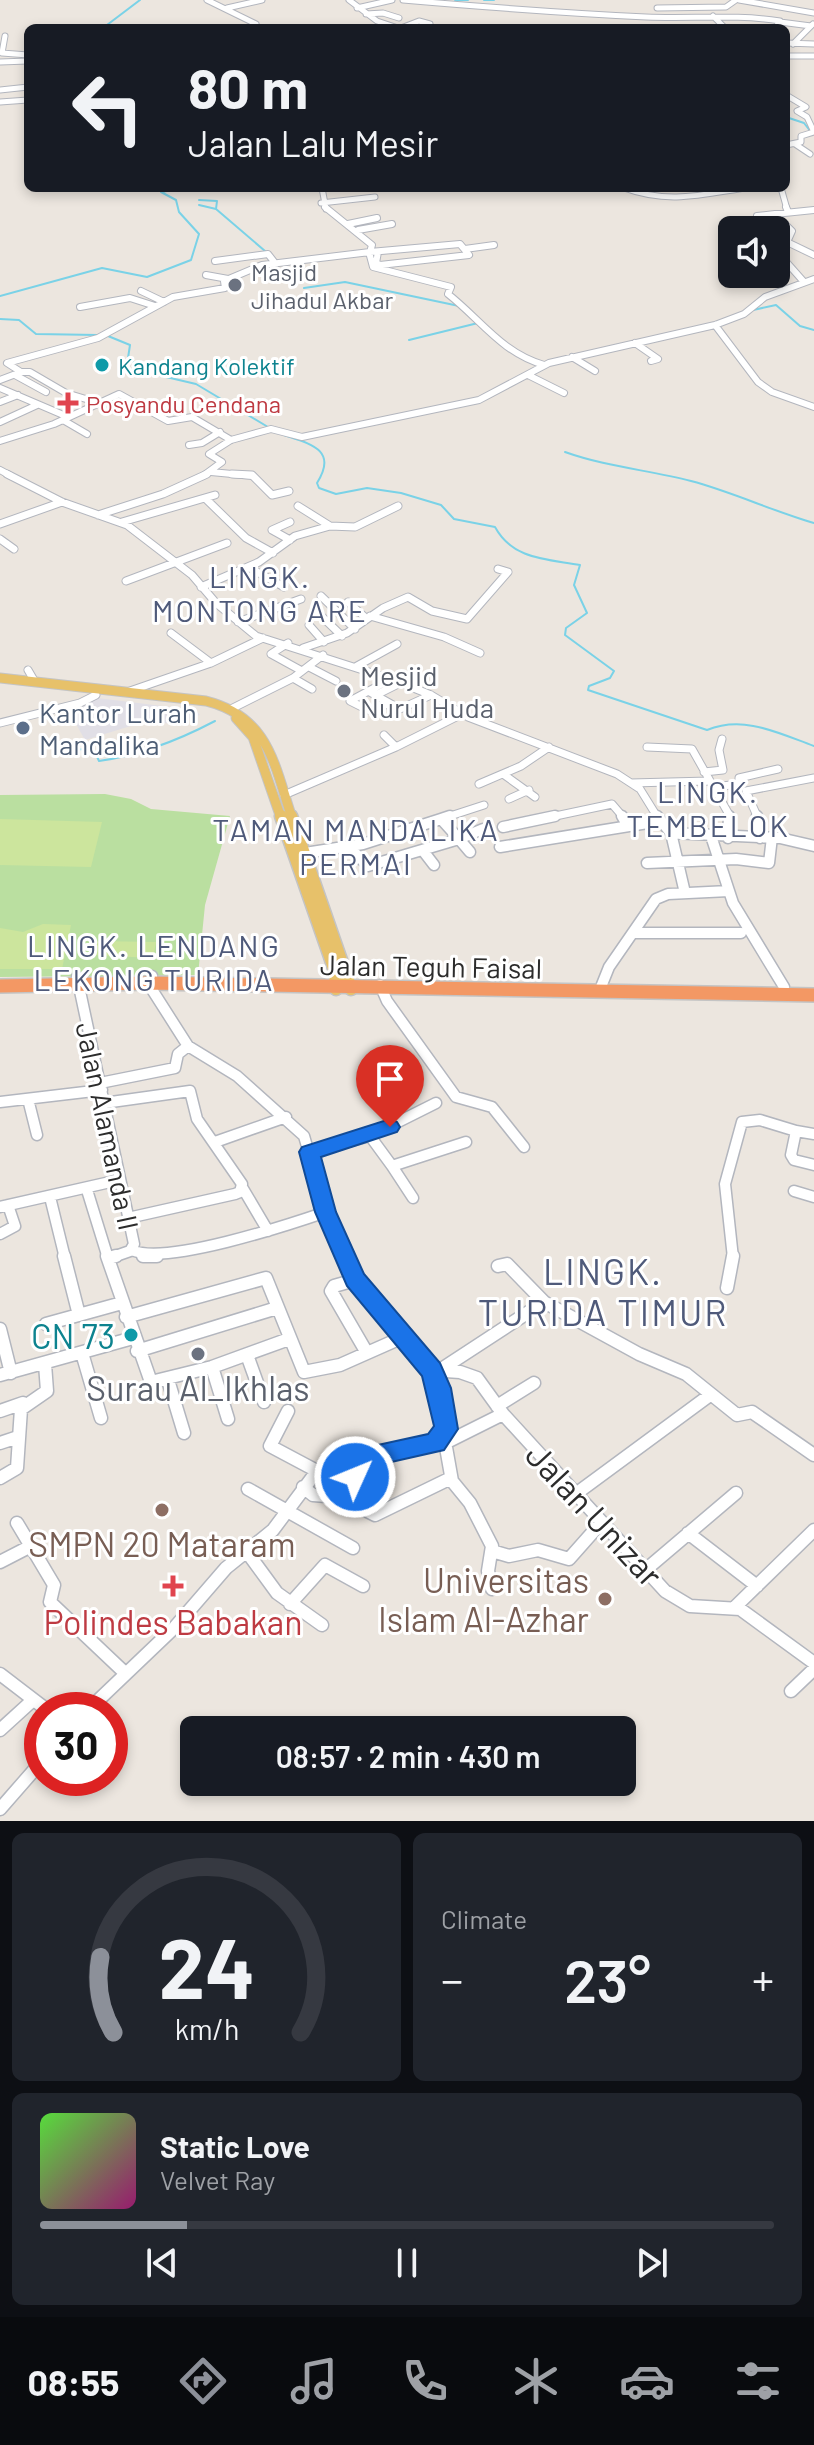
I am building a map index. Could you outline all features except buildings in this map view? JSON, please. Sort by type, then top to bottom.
[{"type":"highway","name":"Jalan Teguh Faisal","points":[[6,982],[151,980],[600,988],[814,986]]},
{"type":"highway","name":"Jalan Teguh Faisal","points":[[600,988],[814,995]]},
{"type":"main road","points":[[0,678],[203,707],[235,717],[253,737],[305,853],[308,881],[351,985]]},
{"type":"main road","points":[[0,684],[104,693],[127,692],[206,701],[233,708],[256,725],[262,735],[308,881],[336,985]]},
{"type":"street","points":[[207,0],[256,24]]},
{"type":"street","points":[[224,9],[262,0]]},
{"type":"street","points":[[349,0],[366,14],[388,24]]},
{"type":"street","points":[[357,8],[392,0]]},
{"type":"street","points":[[403,0],[542,12],[740,15],[812,24]]},
{"type":"street","points":[[657,8],[725,7],[738,0],[814,13]]},
{"type":"street","points":[[777,24],[792,8]]},
{"type":"street","points":[[366,14],[384,13],[399,18]]},
{"type":"street","points":[[713,16],[721,24]]},
{"type":"street","points":[[410,24],[419,21],[430,24]]},
{"type":"street","points":[[793,44],[812,24]]},
{"type":"street","points":[[5,36],[2,53],[24,57]]},
{"type":"street","points":[[790,44],[814,44]]},
{"type":"street","points":[[790,56],[814,56]]},
{"type":"street","points":[[0,62],[24,59]]},
{"type":"street","points":[[0,90],[24,87]]},
{"type":"street","points":[[790,98],[814,112]]},
{"type":"street","points":[[0,102],[24,100]]},
{"type":"street","points":[[790,108],[811,119],[813,132],[801,136],[802,142],[790,145]]},
{"type":"street","points":[[798,111],[806,108]]},
{"type":"street","points":[[795,144],[810,154]]},
{"type":"street","points":[[206,275],[228,279],[275,263],[373,252],[458,244],[469,256],[380,265],[376,263],[373,252],[372,245],[358,230],[332,216],[321,203],[322,192]]},
{"type":"street","points":[[635,192],[651,198],[670,199],[718,192]]},
{"type":"street","points":[[782,192],[788,212]]},
{"type":"street","points":[[321,203],[375,197]]},
{"type":"street","points":[[757,216],[814,210]]},
{"type":"street","points":[[775,214],[792,231],[787,242],[814,255]]},
{"type":"street","points":[[348,224],[377,218]]},
{"type":"street","points":[[358,230],[392,224]]},
{"type":"street","points":[[465,249],[494,245]]},
{"type":"street","points":[[790,254],[806,251]]},
{"type":"street","points":[[373,252],[373,267],[451,287],[448,294],[489,336],[521,359],[544,365]]},
{"type":"street","points":[[215,261],[267,254],[275,263]]},
{"type":"street","points":[[790,265],[810,281]]},
{"type":"street","points":[[46,392],[4,362],[98,338],[164,302],[187,294],[223,289],[228,279]]},
{"type":"street","points":[[98,515],[131,506],[211,472],[222,462],[209,454],[231,440],[268,430],[302,437],[481,399],[544,365],[635,343],[698,333],[744,314],[765,297],[810,281]]},
{"type":"street","points":[[141,291],[164,302]]},
{"type":"street","points":[[80,307],[130,298],[155,306]]},
{"type":"street","points":[[715,325],[751,376],[763,386],[814,407]]},
{"type":"street","points":[[635,343],[658,359],[651,361]]},
{"type":"street","points":[[572,357],[595,371]]},
{"type":"street","points":[[0,380],[30,372],[66,393],[99,403]]},
{"type":"street","points":[[528,375],[564,393]]},
{"type":"street","points":[[0,388],[66,418],[87,434]]},
{"type":"street","points":[[0,441],[122,394],[167,420],[191,416],[231,440]]},
{"type":"street","points":[[0,402],[18,395]]},
{"type":"street","points":[[0,422],[37,405]]},
{"type":"street","points":[[189,445],[202,443],[220,432]]},
{"type":"street","points":[[0,470],[62,502],[122,522],[175,564],[238,622],[263,638],[288,643],[391,679],[431,695],[462,714],[631,783],[648,799],[671,833],[685,893]]},
{"type":"street","points":[[211,472],[252,475],[272,495],[289,491]]},
{"type":"street","points":[[122,522],[210,497],[247,539],[273,553]]},
{"type":"street","points":[[0,524],[62,502]]},
{"type":"street","points":[[298,506],[330,526]]},
{"type":"street","points":[[201,587],[248,567],[290,540],[330,526],[355,527],[398,506]]},
{"type":"street","points":[[290,522],[268,529],[290,540]]},
{"type":"street","points":[[0,539],[14,549]]},
{"type":"street","points":[[126,581],[227,543]]},
{"type":"street","points":[[248,567],[284,587]]},
{"type":"street","points":[[303,648],[342,636],[369,618],[378,606],[409,597],[432,611],[467,619],[508,572],[498,569]]},
{"type":"street","points":[[321,596],[355,629]]},
{"type":"street","points":[[238,622],[301,599]]},
{"type":"street","points":[[348,602],[369,618],[444,637],[480,653]]},
{"type":"street","points":[[314,609],[342,636]]},
{"type":"street","points":[[309,625],[324,642]]},
{"type":"street","points":[[171,633],[211,663]]},
{"type":"street","points":[[127,692],[211,663],[263,638]]},
{"type":"street","points":[[288,643],[271,654],[336,681]]},
{"type":"street","points":[[357,666],[397,644]]},
{"type":"street","points":[[233,708],[293,678],[323,655]]},
{"type":"street","points":[[28,670],[35,682]]},
{"type":"street","points":[[293,678],[312,689]]},
{"type":"street","points":[[372,693],[391,679]]},
{"type":"street","points":[[389,704],[369,710],[351,702],[400,683]]},
{"type":"street","points":[[0,723],[80,703],[104,693]]},
{"type":"street","points":[[372,693],[403,709],[431,695]]},
{"type":"street","points":[[282,801],[462,714]]},
{"type":"street","points":[[384,735],[396,747]]},
{"type":"street","points":[[709,780],[723,771],[719,750],[722,739]]},
{"type":"street","points":[[479,784],[549,747]]},
{"type":"street","points":[[647,747],[690,748],[725,813],[731,818],[728,838]]},
{"type":"street","points":[[631,783],[709,780],[739,784],[739,778],[778,769]]},
{"type":"street","points":[[503,774],[532,794],[509,799]]},
{"type":"street","points":[[760,838],[759,821],[742,792],[814,778]]},
{"type":"street","points":[[503,827],[612,804],[617,806],[628,826]]},
{"type":"street","points":[[305,853],[349,847],[484,805]]},
{"type":"street","points":[[441,819],[470,852]]},
{"type":"street","points":[[500,847],[660,821]]},
{"type":"street","points":[[349,847],[368,866],[424,852],[483,829]]},
{"type":"street","points":[[671,833],[728,838],[791,838],[814,846]]},
{"type":"street","points":[[711,836],[733,903],[784,987]]},
{"type":"street","points":[[647,863],[719,860],[771,863],[772,837]]},
{"type":"street","points":[[424,852],[434,865]]},
{"type":"street","points":[[600,988],[612,963],[656,899],[685,893],[729,891]]},
{"type":"street","points":[[635,933],[669,931],[700,937],[741,933]]},
{"type":"street","name":"Jalan Alamanda II","points":[[76,980],[101,1087],[132,1250],[109,1258]]},
{"type":"street","points":[[151,980],[188,1046],[237,1076],[304,1136],[326,1212],[355,1280],[401,1338],[436,1370],[451,1478],[470,1503],[492,1551],[488,1571],[492,1589]]},
{"type":"street","points":[[380,985],[456,1097],[467,1103],[490,1105],[524,1147]]},
{"type":"street","points":[[0,1102],[101,1087],[175,1068],[178,1054],[188,1046]]},
{"type":"street","points":[[104,1103],[189,1090],[197,1119],[215,1142],[268,1231]]},
{"type":"street","points":[[28,1099],[37,1135]]},
{"type":"street","points":[[309,1152],[370,1136],[436,1103]]},
{"type":"street","points":[[215,1142],[286,1117]]},
{"type":"street","points":[[727,1288],[734,1255],[725,1179],[736,1154],[741,1125],[744,1121],[760,1120],[814,1134]]},
{"type":"street","points":[[796,1131],[791,1155],[794,1160],[814,1165]]},
{"type":"street","points":[[370,1136],[413,1198]]},
{"type":"street","points":[[392,1166],[466,1142]]},
{"type":"street","points":[[0,1234],[15,1226],[4,1206],[87,1190],[119,1180]]},
{"type":"street","points":[[128,1218],[235,1194],[242,1187]]},
{"type":"street","points":[[87,1190],[149,1381],[163,1381],[212,1367],[289,1339]]},
{"type":"street","points":[[794,1191],[814,1197]]},
{"type":"street","points":[[50,1197],[79,1315]]},
{"type":"street","points":[[132,1250],[144,1256],[155,1256],[268,1231],[326,1212]]},
{"type":"street","points":[[498,1266],[507,1264],[544,1302],[639,1354],[686,1374],[737,1415],[752,1412],[814,1455]]},
{"type":"street","points":[[126,1317],[267,1278],[302,1370],[327,1369],[401,1338]]},
{"type":"street","points":[[355,1280],[335,1285],[331,1290],[367,1353]]},
{"type":"street","points":[[436,1370],[544,1302]]},
{"type":"street","points":[[46,1324],[122,1303]]},
{"type":"street","points":[[137,1351],[277,1308]]},
{"type":"street","points":[[0,1330],[6,1374],[133,1338]]},
{"type":"street","points":[[82,1353],[101,1418]]},
{"type":"street","points":[[247,1355],[264,1402]]},
{"type":"street","points":[[0,1411],[47,1391],[45,1364]]},
{"type":"street","points":[[212,1367],[228,1419]]},
{"type":"street","name":"Jalan Unizar","points":[[436,1370],[474,1376],[500,1410],[577,1493],[643,1572],[685,1604],[735,1607],[782,1637],[814,1666]]},
{"type":"street","points":[[163,1381],[184,1433]]},
{"type":"street","points":[[105,1692],[175,1627],[203,1591],[273,1530],[317,1471],[358,1458],[445,1439],[500,1410],[534,1383]]},
{"type":"street","points":[[577,1493],[710,1395]]},
{"type":"street","points":[[0,1478],[17,1468],[20,1411],[26,1402]]},
{"type":"street","points":[[288,1411],[270,1446],[317,1471]]},
{"type":"street","points":[[0,1443],[18,1437]]},
{"type":"street","points":[[355,1477],[358,1458]]},
{"type":"street","points":[[303,1487],[311,1494],[340,1497],[375,1515],[451,1478]]},
{"type":"street","points":[[248,1489],[353,1548]]},
{"type":"street","points":[[643,1572],[736,1493]]},
{"type":"street","points":[[17,1523],[54,1585],[50,1602],[124,1672]]},
{"type":"street","points":[[492,1551],[509,1556],[538,1550],[570,1559],[600,1524]]},
{"type":"street","points":[[735,1607],[814,1530]]},
{"type":"street","points":[[688,1533],[757,1586]]},
{"type":"street","points":[[0,1562],[31,1546]]},
{"type":"street","points":[[247,1552],[268,1584],[290,1604],[322,1625]]},
{"type":"street","points":[[290,1604],[325,1565],[363,1586]]},
{"type":"street","points":[[791,1691],[814,1666]]},
{"type":"street","points":[[0,1675],[24,1693]]},
{"type":"street","points":[[0,1730],[24,1708]]},
{"type":"street","points":[[0,1809],[24,1782]]},
{"type":"shaded area","points":[[97,698],[195,710],[200,715],[173,724],[147,721],[85,740],[67,708]]},
{"type":"green space","points":[[105,794],[131,799],[151,809],[230,816],[205,905],[198,975],[0,977],[0,795]]},
{"type":"green space","points":[[0,819],[102,822],[91,867],[0,865]]},
{"type":"green space","points":[[43,924],[71,925],[62,969],[0,969],[0,928],[23,932]]},
{"type":"green space","points":[[94,941],[156,942],[153,958],[90,955]]},
{"type":"waterway","points":[[108,24],[140,0]]},
{"type":"waterway","points":[[455,0],[468,0]]},
{"type":"waterway","points":[[484,0],[494,0]]},
{"type":"waterway","points":[[790,118],[804,123],[811,132]]},
{"type":"waterway","points":[[0,296],[102,268],[147,277],[191,260],[199,234],[179,212],[176,200],[161,192]]},
{"type":"waterway","points":[[199,200],[217,201],[216,209]]},
{"type":"waterway","points":[[199,205],[216,209]]},
{"type":"waterway","points":[[216,209],[265,251]]},
{"type":"waterway","points":[[304,288],[345,282],[459,306]]},
{"type":"waterway","points":[[753,310],[776,305],[800,326],[814,330]]},
{"type":"waterway","points":[[0,319],[19,320],[36,334],[98,335]]},
{"type":"waterway","points":[[409,340],[478,323]]},
{"type":"waterway","points":[[108,336],[130,345],[128,358],[149,373],[196,384],[268,427]]},
{"type":"waterway","points":[[284,435],[312,445],[323,456],[323,472],[317,483],[319,488],[336,494],[367,488],[401,493],[441,505],[454,519],[495,527],[502,538],[521,552],[580,565],[574,585],[587,613],[566,628],[565,635],[614,671],[610,678],[589,686],[588,690],[707,730],[734,724],[748,725],[814,746]]},
{"type":"waterway","points":[[565,452],[691,481],[814,523]]},
{"type":"waterway","points":[[75,750],[93,748],[99,761],[130,755],[187,735],[215,721]]},
{"type":"place","name":"Masjid Jihadul Akbar","points":[[235,285]]},
{"type":"place","name":"Kandang Kolektif","points":[[102,365]]},
{"type":"place","name":"Posyandu Cendana","points":[[68,403]]},
{"type":"place","name":"Mesjid Nurul Huda","points":[[344,691]]},
{"type":"place","name":"Kantor Lurah Mandalika","points":[[23,728]]},
{"type":"place","name":"CN 73","points":[[131,1335]]},
{"type":"place","name":"Surau Al_Ikhlas","points":[[198,1354]]},
{"type":"place","name":"SMPN 20 Mataram","points":[[162,1510]]},
{"type":"place","name":"Polindes Babakan","points":[[173,1586]]},
{"type":"place","name":"Universitas Islam Al-Azhar","points":[[605,1599]]},
{"type":"district","name":"LINGK. MONTONG ARE","points":[[260,593]]},
{"type":"district","name":"LINGK. TEMBELOK","points":[[708,808]]},
{"type":"district","name":"TAMAN MANDALIKA PERMAI","points":[[356,846]]},
{"type":"district","name":"LINGK. LENDANG LEKONG TURIDA","points":[[154,962]]},
{"type":"district","name":"LINGK. TURIDA TIMUR","points":[[603,1290]]},
{"type":"route","points":[[355,1477],[358,1458],[435,1443],[442,1438],[446,1429],[439,1388],[431,1370],[355,1280],[326,1212],[309,1152],[370,1136],[390,1127]]}]
